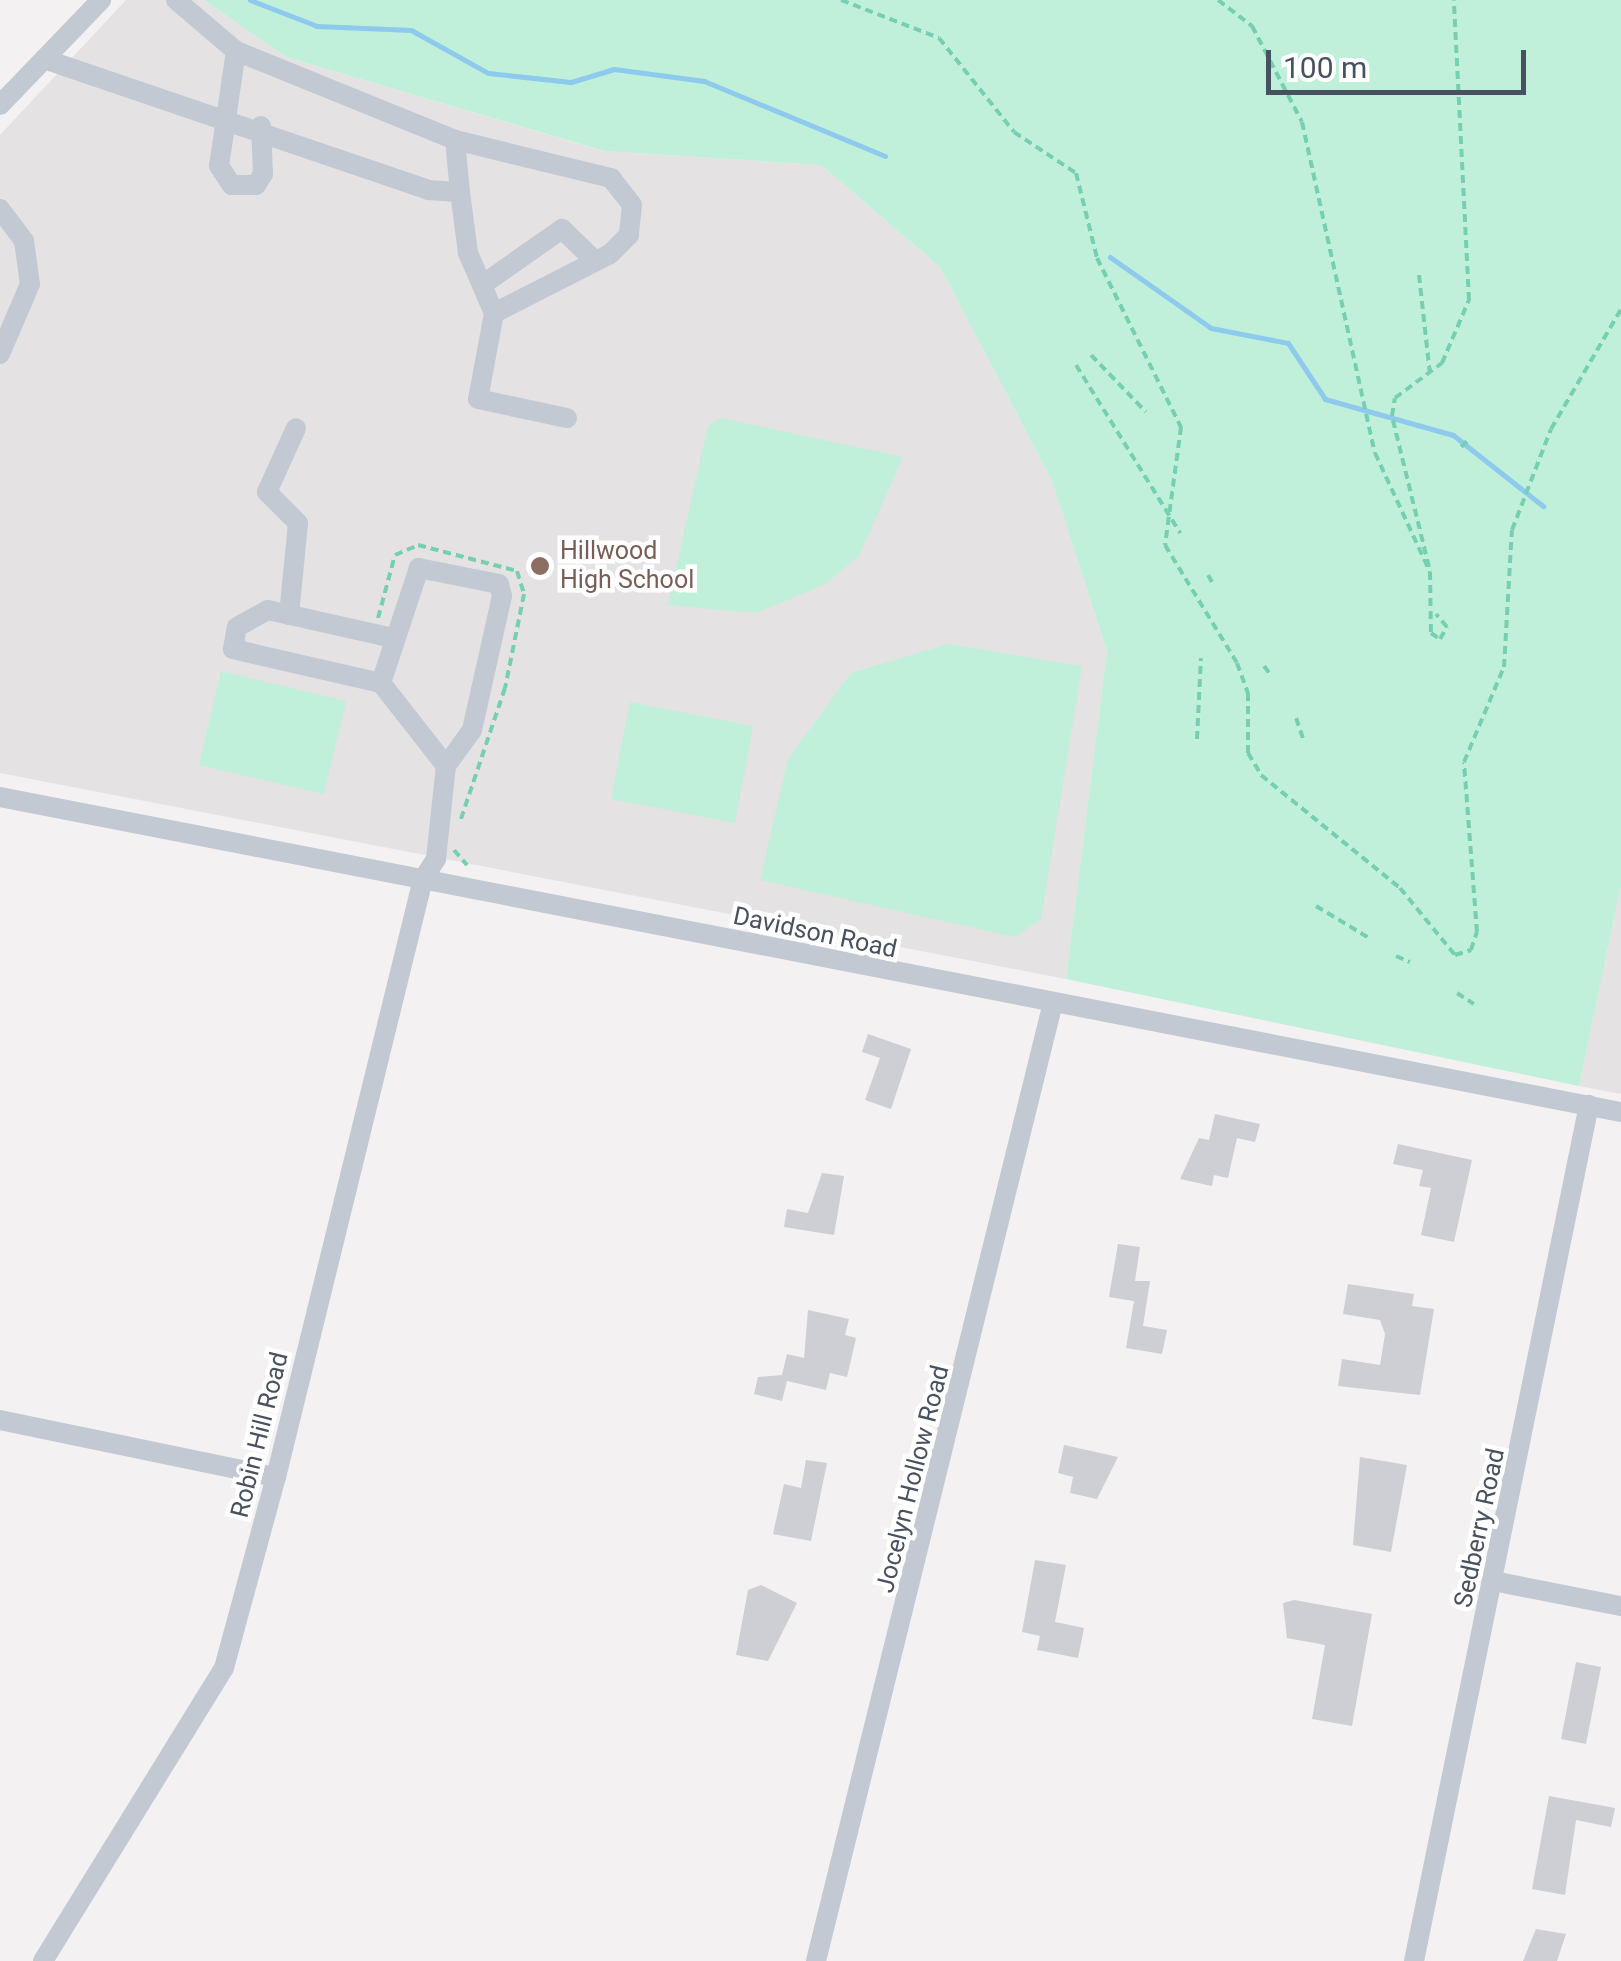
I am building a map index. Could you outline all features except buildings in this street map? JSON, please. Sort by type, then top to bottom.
[{"type":"street","points":[[0,105],[101,0]]},
{"type":"street","points":[[176,0],[236,51],[455,140],[626,189],[629,236],[595,262],[494,313]]},
{"type":"street","points":[[236,51],[225,117],[222,178],[243,189],[263,174],[261,126]]},
{"type":"street","points":[[44,59],[261,126],[428,190],[460,192]]},
{"type":"street","points":[[455,140],[460,192],[482,285],[494,313],[478,399],[566,418]]},
{"type":"street","points":[[0,209],[24,241],[30,284],[0,354]]},
{"type":"street","points":[[482,285],[562,230],[595,262]]},
{"type":"street","points":[[289,615],[298,523],[267,492],[296,428]]},
{"type":"street","points":[[381,684],[419,568],[498,584],[472,730],[446,766],[381,684],[233,649],[238,626],[268,610],[393,638]]},
{"type":"street","name":"Robin Hill Road","points":[[43,1961],[224,1668],[276,1476],[422,878],[436,859],[446,766]]},
{"type":"street","name":"Davidson Road","points":[[0,797],[422,878],[1052,1007],[1621,1112]]},
{"type":"street","name":"Jocelyn Hollow Road","points":[[816,1961],[1052,1007]]},
{"type":"street","name":"Sedberry Road","points":[[1414,1961],[1589,1106]]},
{"type":"street","points":[[0,1420],[276,1476]]},
{"type":"street","points":[[1492,1581],[1621,1606]]},
{"type":"path","points":[[841,0],[939,38],[1014,132],[1076,173],[1097,258],[1181,426],[1168,513],[1172,565],[1248,693],[1254,765],[1386,874],[1438,944],[1462,956],[1477,932],[1464,762],[1504,667],[1512,530],[1551,429],[1621,309]]},
{"type":"path","points":[[1218,0],[1252,26],[1302,122],[1375,452],[1430,572]]},
{"type":"path","points":[[1436,614],[1447,628],[1440,639],[1431,633],[1436,614],[1420,500],[1392,416],[1395,398],[1430,376],[1456,341],[1469,300],[1454,0]]},
{"type":"path","points":[[1419,274],[1430,376]]},
{"type":"path","points":[[1091,355],[1146,412]]},
{"type":"path","points":[[1076,365],[1180,533]]},
{"type":"path","points":[[1461,447],[1469,439]]},
{"type":"path","points":[[1208,575],[1212,582]]},
{"type":"path","points":[[1197,739],[1201,658]]},
{"type":"path","points":[[1264,666],[1270,674]]},
{"type":"path","points":[[1296,718],[1304,741]]},
{"type":"path","points":[[1316,906],[1369,938]]},
{"type":"path","points":[[1396,956],[1410,962]]},
{"type":"path","points":[[1457,993],[1474,1004]]},
{"type":"shaded area","name":"Hillwood High School","points":[[126,0],[204,0],[286,57],[603,151],[821,165],[940,267],[1052,481],[1107,651],[1066,979],[0,773],[0,135]]},
{"type":"shaded area","points":[[1621,885],[1621,1094],[1579,1086]]},
{"type":"green space","points":[[204,0],[1621,0],[1621,885],[1579,1086],[1066,979],[1107,651],[1052,481],[940,267],[821,165],[604,151],[286,57]]},
{"type":"green space","points":[[721,418],[903,457],[859,556],[824,585],[756,613],[668,605],[708,426]]},
{"type":"green space","points":[[948,644],[1082,666],[1041,919],[1015,937],[760,880],[788,759],[851,673]]},
{"type":"green space","points":[[221,671],[346,701],[324,794],[199,765]]},
{"type":"green space","points":[[630,702],[753,726],[735,823],[611,799]]},
{"type":"waterway","points":[[250,0],[317,26],[411,30],[488,73],[571,82],[614,69],[704,81],[885,156]]},
{"type":"waterway","points":[[1110,257],[1211,328],[1288,343],[1325,399],[1453,435],[1543,506]]},
{"type":"place","name":"Hillwood High School","points":[[540,566]]}]
